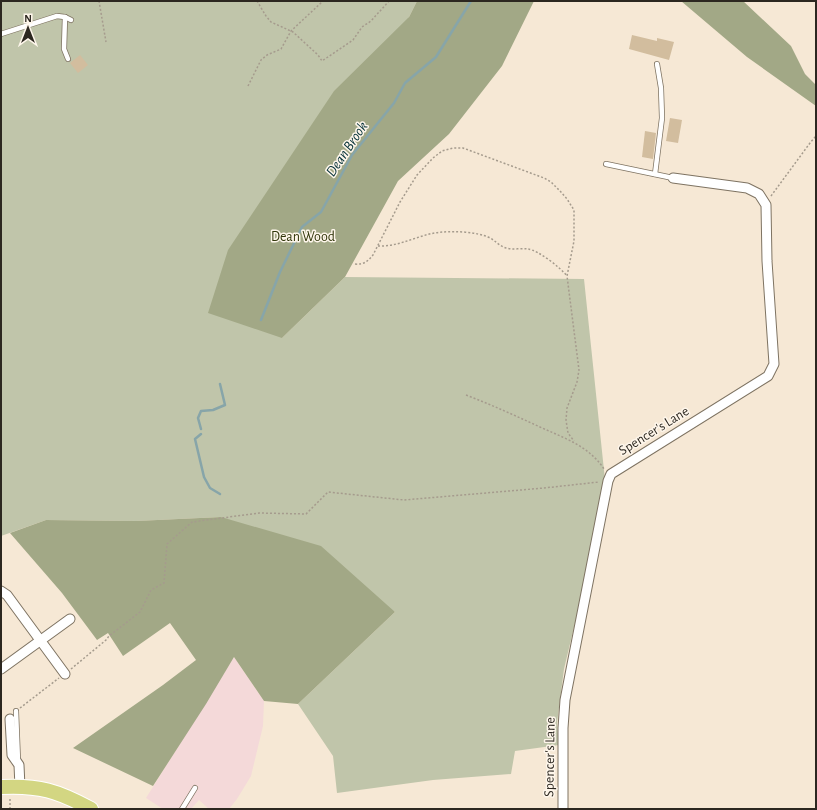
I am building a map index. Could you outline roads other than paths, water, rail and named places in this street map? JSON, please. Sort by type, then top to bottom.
[{"type":"main road","points":[[1,787],[20,787],[51,791],[91,809]]},
{"type":"street","name":"Spencer's Lane","points":[[563,809],[563,728],[565,700],[608,481],[611,474],[768,376],[774,364],[767,261],[766,205],[759,194],[748,188],[673,178]]},
{"type":"street","points":[[1,591],[7,594],[65,674]]},
{"type":"street","points":[[1,669],[70,619]]},
{"type":"street","points":[[10,719],[12,755],[19,764],[20,787]]},
{"type":"lane","points":[[1,34],[58,16],[71,20]]},
{"type":"lane","points":[[65,17],[64,49],[68,59]]},
{"type":"lane","points":[[655,174],[662,118],[661,88],[657,64]]},
{"type":"lane","points":[[606,164],[673,178]]},
{"type":"lane","points":[[16,711],[19,764]]},
{"type":"lane","points":[[182,809],[195,788]]},
{"type":"waterway","name":"Dean Brook","points":[[261,320],[280,272],[302,227],[321,212],[352,155],[394,103],[405,83],[436,57],[471,1]]},
{"type":"waterway","name":"Dean Brook","points":[[201,429],[198,418],[201,411],[213,410],[225,405],[220,384]]},
{"type":"waterway","name":"Dean Brook","points":[[201,434],[195,439],[204,477],[210,488],[220,494]]},
{"type":"park label","name":"Dean Wood","points":[[303,237]]}]
